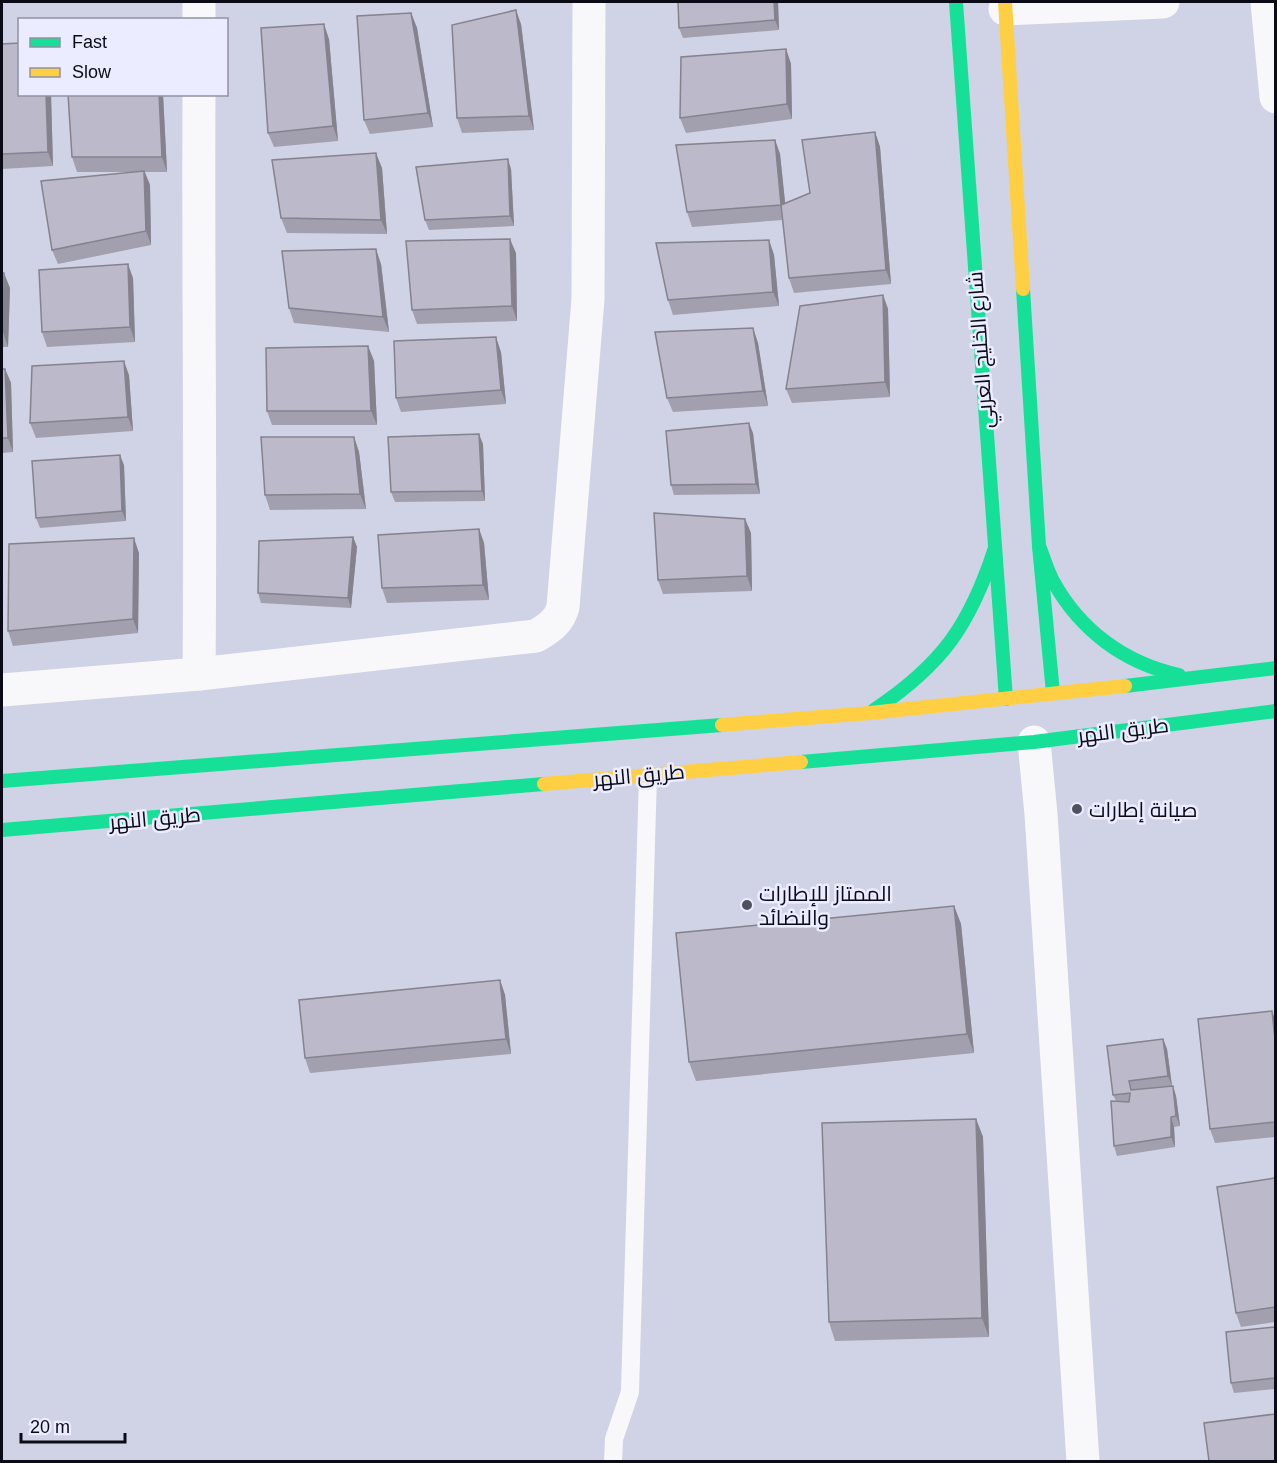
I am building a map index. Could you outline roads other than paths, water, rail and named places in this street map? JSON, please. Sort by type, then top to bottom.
[{"type":"main road","name":"شارع الخليج العربي","points":[[956,2],[1006,699]]},
{"type":"main road","points":[[1005,5],[1039,546],[1053,693]]},
{"type":"main road","points":[[1039,546],[1052,580],[1073,612],[1099,639],[1130,659],[1165,673],[1202,678]]},
{"type":"main road","points":[[870,713],[927,672],[951,645],[980,593],[995,548]]},
{"type":"main road","name":"طريق النهر","points":[[2,781],[870,713],[1202,678],[1275,668]]},
{"type":"main road","name":"طريق النهر","points":[[2,830],[1034,741],[1275,711]]},
{"type":"street","points":[[199,2],[199,18]]},
{"type":"street","points":[[2,690],[199,674],[536,636],[560,618],[563,607],[587,310],[590,2]]},
{"type":"street","points":[[1005,5],[1163,2]]},
{"type":"street","points":[[1267,2],[1275,97]]},
{"type":"street","points":[[199,96],[198,336],[201,489],[199,674]]},
{"type":"street","points":[[1034,741],[1042,825],[1083,1461]]},
{"type":"lane","points":[[613,1461],[614,1439],[630,1392],[648,775]]},
{"type":"place","name":"صيانة إطارات","points":[[1077,809]]},
{"type":"place","name":"الممتاز للإطارات والنضائد","points":[[747,905]]}]
